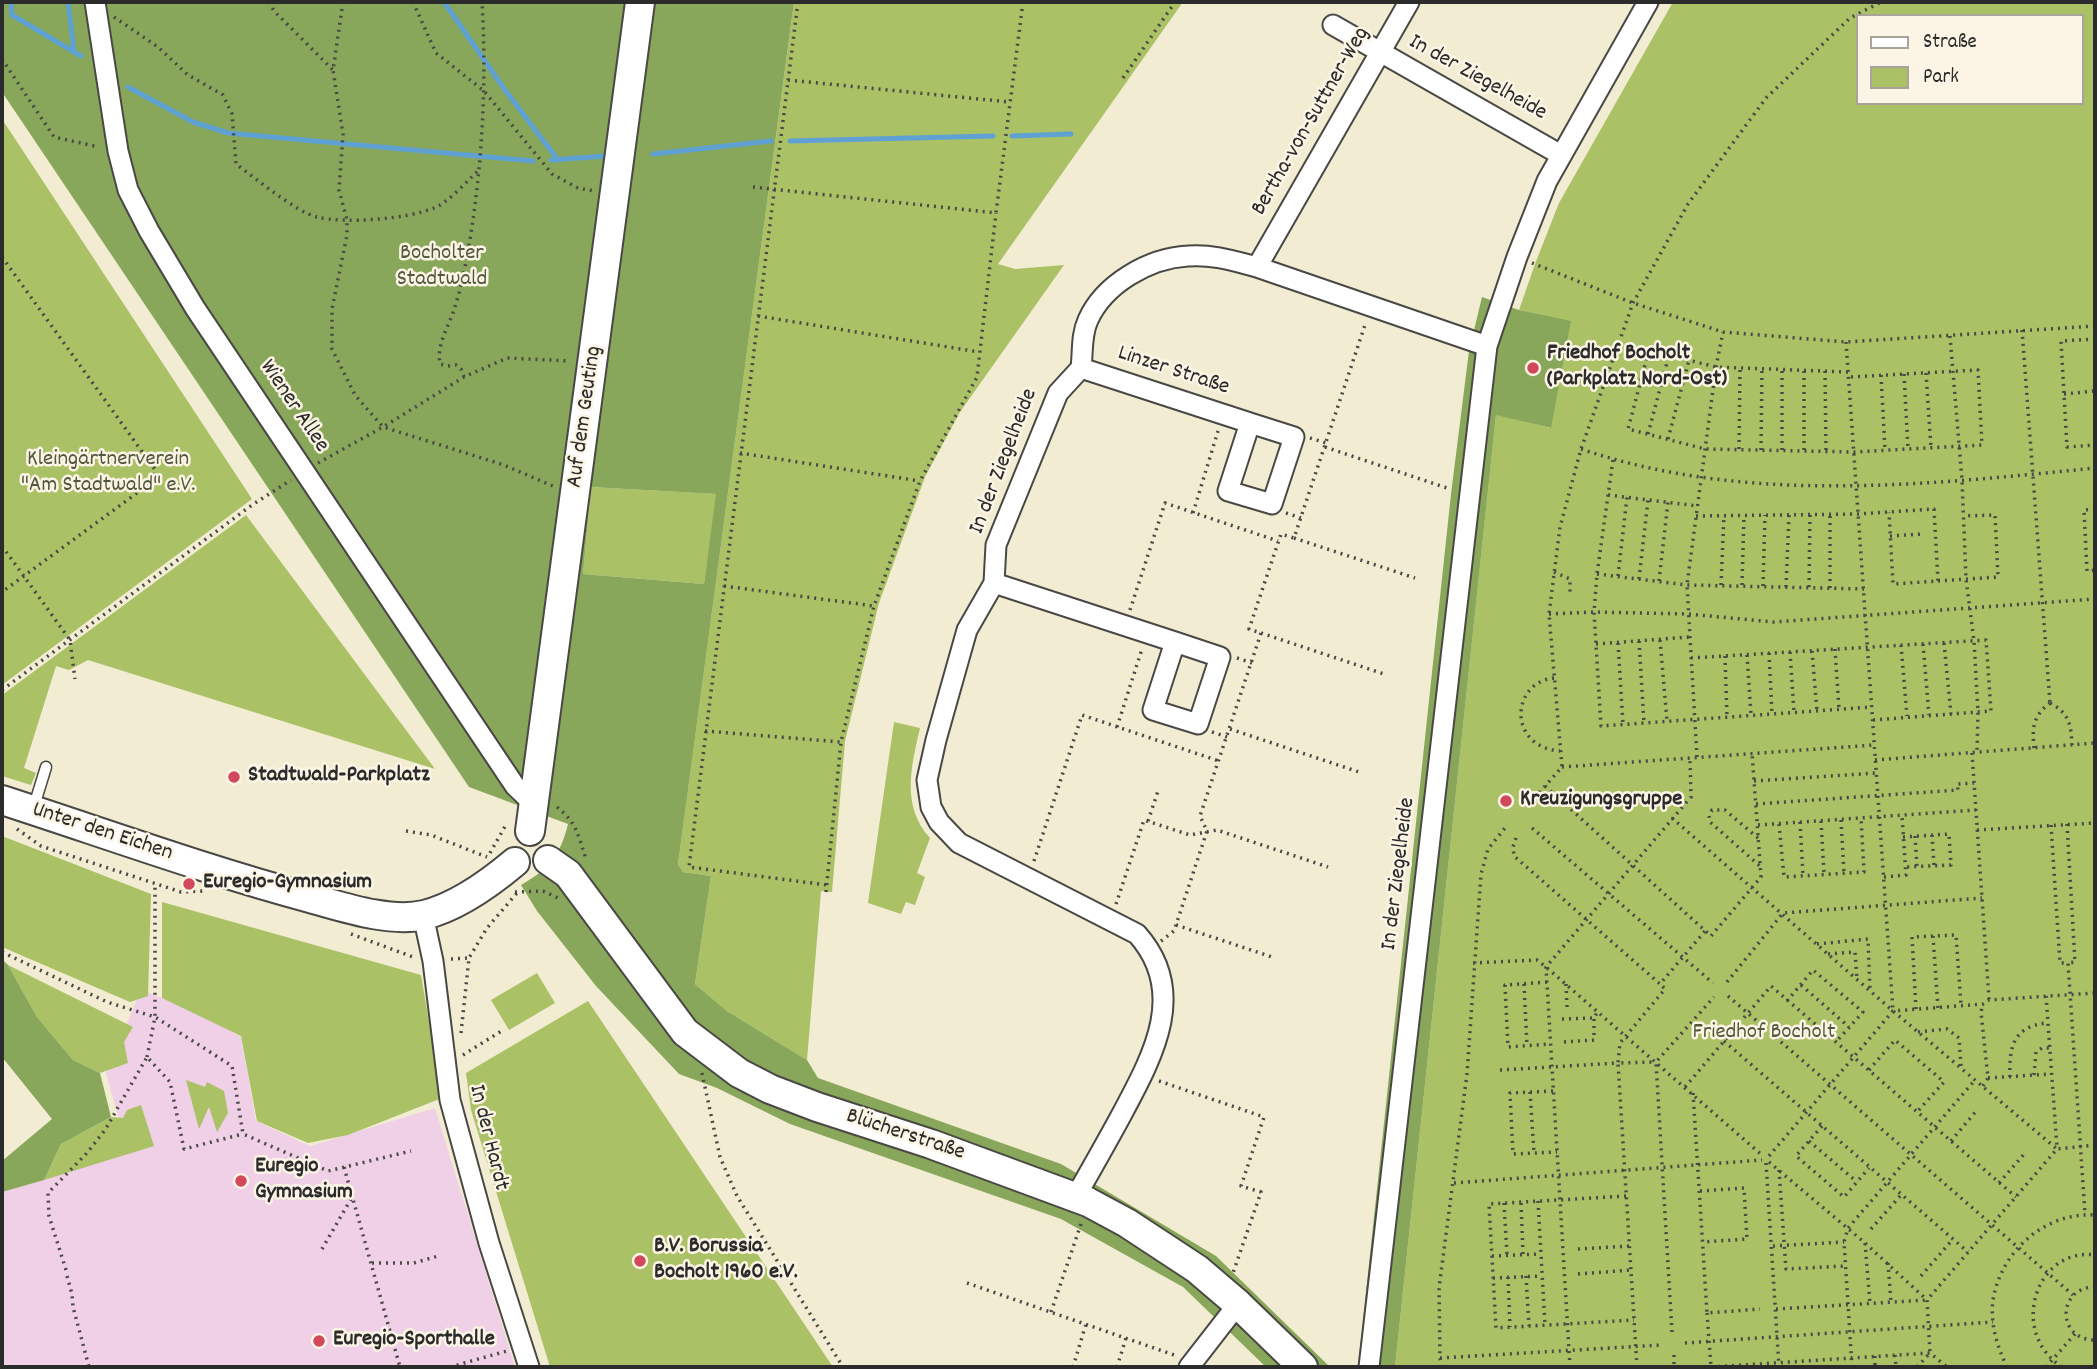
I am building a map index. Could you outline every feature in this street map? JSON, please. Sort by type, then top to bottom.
[{"type":"street","name":"Wiener Allee","points":[[95,2],[118,151],[128,190],[162,254],[514,786],[540,814]]},
{"type":"street","name":"Auf dem Geuting","points":[[540,814],[575,496],[640,2]]},
{"type":"street","name":"Bertha-von-Suttner-Weg","points":[[1257,267],[1409,2]]},
{"type":"street","name":"In der Ziegelheide","points":[[1369,1367],[1487,346],[1534,211],[1561,155],[1647,2]]},
{"type":"street","name":"In der Ziegelheide","points":[[1333,25],[1561,155]]},
{"type":"street","points":[[1081,368],[1087,320],[1101,300],[1130,274],[1151,265],[1187,256],[1223,257],[1257,267],[1487,346]]},
{"type":"street","name":"In der Ziegelheide","points":[[1081,368],[1058,393],[996,545],[995,583],[967,630],[927,780],[931,807],[939,822],[959,843],[1137,934],[1150,949]]},
{"type":"street","name":"Linzer Straße","points":[[1081,368],[1250,422]]},
{"type":"street","points":[[995,583],[1175,642]]},
{"type":"street","name":"Unter den Eichen","points":[[5,813],[33,810],[281,890],[362,912],[396,916],[423,915],[450,905],[499,875],[502,859]]},
{"type":"street","points":[[502,859],[512,853],[517,838],[540,814]]},
{"type":"street","points":[[502,859],[533,870],[539,869],[548,860],[551,849],[549,842],[540,833],[540,814]]},
{"type":"street","name":"Blücherstraße","points":[[548,860],[568,874],[685,1032],[739,1073],[770,1089],[817,1107],[931,1144],[1082,1199],[1127,1223],[1235,1291],[1303,1367]]},
{"type":"street","name":"In der Hardt","points":[[423,915],[433,961],[450,1100],[489,1243],[529,1367]]},
{"type":"street","points":[[1082,1199],[1142,1076],[1162,1025],[1162,978],[1150,949]]},
{"type":"street","points":[[1190,1364],[1235,1291]]},
{"type":"lane","points":[[33,810],[46,767]]},
{"type":"path","points":[[269,2],[274,11],[332,70]]},
{"type":"path","points":[[343,2],[332,70],[343,134],[339,190],[347,220],[347,235],[332,309],[332,349],[355,395],[383,428],[504,465],[575,496]]},
{"type":"path","points":[[413,2],[436,53],[484,91],[552,174],[578,188],[614,195]]},
{"type":"path","points":[[464,377],[456,365],[440,364],[438,351],[459,293],[467,257],[479,170],[485,55],[482,2]]},
{"type":"path","points":[[798,2],[689,867],[827,885]]},
{"type":"path","points":[[826,892],[841,742],[874,606],[920,481],[977,377],[1023,2]]},
{"type":"path","points":[[1123,78],[1175,2]]},
{"type":"path","points":[[1858,14],[1881,2]]},
{"type":"path","points":[[1562,767],[1549,614],[1560,527],[1581,449],[1633,303],[1688,204],[1766,98],[1856,15]]},
{"type":"path","points":[[119,20],[158,47],[188,75],[223,95],[232,114],[236,164],[315,217],[384,219],[436,208],[479,170]]},
{"type":"path","points":[[2,59],[54,137],[118,151]]},
{"type":"path","points":[[788,80],[1010,103]]},
{"type":"path","points":[[753,187],[996,213]]},
{"type":"path","points":[[2,257],[156,471],[152,482],[2,592]]},
{"type":"path","points":[[1517,257],[1633,303],[1723,332],[1846,342],[2095,326]]},
{"type":"path","points":[[1294,538],[1372,306]]},
{"type":"path","points":[[758,316],[979,352]]},
{"type":"path","points":[[2022,330],[2050,703]]},
{"type":"path","points":[[1697,757],[1687,585],[1723,332]]},
{"type":"path","points":[[1950,335],[1962,480],[1966,579],[1974,641],[1978,712],[1974,783],[1989,1000]]},
{"type":"path","points":[[2095,339],[2061,341],[2067,447],[2095,445]]},
{"type":"path","points":[[1846,342],[1893,1011]]},
{"type":"path","points":[[1649,350],[1689,360],[1716,367],[1881,376],[1978,370],[1982,445],[1854,452],[1705,449],[1628,429],[1649,350]]},
{"type":"path","points":[[1648,434],[1669,355]]},
{"type":"path","points":[[2,690],[252,505],[464,377],[507,358],[593,362]]},
{"type":"path","points":[[1668,439],[1689,360]]},
{"type":"path","points":[[1739,449],[1740,369]]},
{"type":"path","points":[[1761,450],[1762,369]]},
{"type":"path","points":[[1782,370],[1782,450]]},
{"type":"path","points":[[1804,370],[1804,451]]},
{"type":"path","points":[[1825,371],[1826,451]]},
{"type":"path","points":[[1926,373],[1931,448]]},
{"type":"path","points":[[1904,374],[1908,449]]},
{"type":"path","points":[[1881,376],[1885,450]]},
{"type":"path","points":[[2064,394],[2095,391]]},
{"type":"path","points":[[1193,513],[1224,414]]},
{"type":"path","points":[[1325,447],[1447,488]]},
{"type":"path","points":[[1581,449],[1614,460],[1701,478],[1763,484],[1856,485],[1962,480],[2095,468]]},
{"type":"path","points":[[740,453],[920,481]]},
{"type":"path","points":[[1614,460],[1594,612],[1601,726],[1872,707]]},
{"type":"path","points":[[1608,495],[1698,506]]},
{"type":"path","points":[[1618,576],[1628,497]]},
{"type":"path","points":[[1639,579],[1648,500]]},
{"type":"path","points":[[1659,581],[1668,502]]},
{"type":"path","points":[[1125,625],[1165,503],[1278,541]]},
{"type":"path","points":[[1696,516],[1858,514],[1934,509],[1938,581]]},
{"type":"path","points":[[2095,509],[2084,510],[2087,571],[2095,570]]},
{"type":"path","points":[[1889,512],[1893,584],[1998,577],[1995,515],[1964,516]]},
{"type":"path","points":[[1786,587],[1789,514]]},
{"type":"path","points":[[1809,587],[1810,514]]},
{"type":"path","points":[[1830,514],[1830,588]]},
{"type":"path","points":[[1721,585],[1724,515]]},
{"type":"path","points":[[1742,585],[1744,515]]},
{"type":"path","points":[[1763,586],[1765,515]]},
{"type":"path","points":[[1384,674],[1249,629],[1281,534],[1415,578]]},
{"type":"path","points":[[1890,536],[1922,534]]},
{"type":"path","points":[[2,546],[71,640],[75,679]]},
{"type":"path","points":[[1554,572],[1570,579],[1570,594]]},
{"type":"path","points":[[1597,574],[1687,585],[1864,589]]},
{"type":"path","points":[[723,586],[874,606]]},
{"type":"path","points":[[1549,614],[1688,614],[1773,622],[2095,599]]},
{"type":"path","points":[[1117,727],[1147,633]]},
{"type":"path","points":[[1150,949],[1174,931],[1207,831],[1200,816],[1261,633]]},
{"type":"path","points":[[1596,644],[1689,637]]},
{"type":"path","points":[[1660,639],[1667,721]]},
{"type":"path","points":[[1691,658],[1986,640],[1991,711],[1873,720]]},
{"type":"path","points":[[1639,641],[1644,723]]},
{"type":"path","points":[[1618,642],[1623,724]]},
{"type":"path","points":[[1944,643],[1951,714]]},
{"type":"path","points":[[1923,644],[1929,715]]},
{"type":"path","points":[[1901,645],[1907,716]]},
{"type":"path","points":[[1835,649],[1839,709]]},
{"type":"path","points":[[1812,650],[1816,711]]},
{"type":"path","points":[[1790,652],[1794,712]]},
{"type":"path","points":[[1769,653],[1772,714]]},
{"type":"path","points":[[1747,655],[1751,715]]},
{"type":"path","points":[[1725,656],[1727,717]]},
{"type":"path","points":[[1555,678],[1545,679],[1528,692],[1521,707],[1522,724],[1529,738],[1545,750],[1560,751]]},
{"type":"path","points":[[2050,703],[2062,709],[2071,727],[2072,745]]},
{"type":"path","points":[[2034,748],[2032,729],[2038,712],[2050,703]]},
{"type":"path","points":[[1028,879],[1082,715],[1219,761]]},
{"type":"path","points":[[1230,729],[1359,772]]},
{"type":"path","points":[[705,731],[841,742]]},
{"type":"path","points":[[1875,760],[2095,743]]},
{"type":"path","points":[[1530,803],[1562,767],[1874,745]]},
{"type":"path","points":[[1545,786],[1711,936],[1761,877],[1752,753]]},
{"type":"path","points":[[1570,1367],[1546,967],[1691,797],[1690,758]]},
{"type":"path","points":[[1754,780],[1876,773]]},
{"type":"path","points":[[1756,804],[1958,790],[1957,784],[1974,783]]},
{"type":"path","points":[[1149,821],[1159,788]]},
{"type":"path","points":[[1758,838],[1725,810],[1712,810],[1709,815],[1710,822],[1761,867]]},
{"type":"path","points":[[1757,825],[1976,810]]},
{"type":"path","points":[[5,813],[15,828],[41,846],[181,892],[202,891],[215,894]]},
{"type":"path","points":[[540,814],[570,817],[578,831],[587,862]]},
{"type":"path","points":[[1884,877],[1906,875],[1902,816]]},
{"type":"path","points":[[1672,818],[1893,1011],[2057,1149]]},
{"type":"path","points":[[1779,824],[1784,877],[1864,872],[1861,818]]},
{"type":"path","points":[[1111,921],[1144,820],[1190,835],[1217,830],[1328,867]]},
{"type":"path","points":[[1841,820],[1844,873]]},
{"type":"path","points":[[1821,821],[1824,874]]},
{"type":"path","points":[[1800,822],[1803,876]]},
{"type":"path","points":[[1977,830],[2095,823]]},
{"type":"path","points":[[2051,825],[2060,963],[2074,962],[2067,824]]},
{"type":"path","points":[[1442,1367],[1439,1288],[1466,1074],[1481,874],[1488,849],[1504,828]]},
{"type":"path","points":[[1532,828],[1713,983]]},
{"type":"path","points":[[406,831],[431,835],[502,859]]},
{"type":"path","points":[[1903,836],[1949,834],[1951,865],[1905,867]]},
{"type":"path","points":[[1932,835],[1934,866]]},
{"type":"path","points":[[1915,836],[1917,867]]},
{"type":"path","points":[[1516,838],[1514,856],[1665,989],[1618,1047],[1637,1367]]},
{"type":"path","points":[[66,1270],[49,1216],[48,1193],[106,1130],[147,1057],[155,1017],[155,883]]},
{"type":"path","points":[[461,1033],[469,958],[487,928],[518,892]]},
{"type":"path","points":[[1727,982],[1783,914],[1982,898]]},
{"type":"path","points":[[1176,925],[1272,957]]},
{"type":"path","points":[[344,931],[361,939],[433,961],[469,958]]},
{"type":"path","points":[[1660,984],[1706,931]]},
{"type":"path","points":[[1916,1009],[1912,937],[1956,935],[1961,1006]]},
{"type":"path","points":[[1933,936],[1938,1008]]},
{"type":"path","points":[[1817,944],[1868,939],[1870,991]]},
{"type":"path","points":[[2,952],[107,1002],[155,1017],[232,1066],[243,1134]]},
{"type":"path","points":[[1828,954],[1855,952],[1857,979]]},
{"type":"path","points":[[1474,963],[1537,960],[1693,1093],[1765,1160],[1848,1228],[1927,1300]]},
{"type":"path","points":[[2068,962],[2085,1214]]},
{"type":"path","points":[[1787,1000],[1814,970],[1863,1012],[1836,1042]]},
{"type":"path","points":[[1547,982],[1505,985],[1506,1010],[1508,1047],[1550,1044]]},
{"type":"path","points":[[1524,984],[1527,1046]]},
{"type":"path","points":[[1566,984],[1567,1007]]},
{"type":"path","points":[[1801,985],[1849,1027]]},
{"type":"path","points":[[1685,1087],[1771,986],[2016,1197]]},
{"type":"path","points":[[1769,1156],[1893,1011],[1983,1004],[1989,1000],[2095,993]]},
{"type":"path","points":[[1728,996],[2073,1295]]},
{"type":"path","points":[[2046,996],[2057,1149]]},
{"type":"path","points":[[1672,1332],[1656,1062],[1714,997]]},
{"type":"path","points":[[1983,1004],[1988,1078],[1983,1086]]},
{"type":"path","points":[[1564,1042],[1594,1040],[1594,1018],[1598,1011]]},
{"type":"path","points":[[1562,1019],[1594,1018]]},
{"type":"path","points":[[2010,1077],[2011,1048],[2017,1038],[2025,1029],[2047,1023]]},
{"type":"path","points":[[1918,1032],[1947,1029],[1959,1038],[1961,1068]]},
{"type":"path","points":[[460,1046],[460,1058],[503,1030]]},
{"type":"path","points":[[1868,1070],[1895,1040],[1944,1082],[1917,1112]]},
{"type":"path","points":[[1724,1041],[1968,1252]]},
{"type":"path","points":[[2034,1075],[2036,1052],[2049,1048]]},
{"type":"path","points":[[147,1057],[170,1082],[184,1149],[243,1134],[328,1171],[411,1151]]},
{"type":"path","points":[[1500,1070],[1656,1062]]},
{"type":"path","points":[[702,1071],[720,1157],[737,1196],[843,1367]]},
{"type":"path","points":[[1988,1078],[2050,1074]]},
{"type":"path","points":[[1142,1076],[1264,1117],[1241,1186],[1261,1192],[1235,1291]]},
{"type":"path","points":[[1852,1367],[1844,1242],[1848,1228],[1975,1080]]},
{"type":"path","points":[[1553,1091],[1510,1093],[1511,1130],[1513,1154],[1557,1152]]},
{"type":"path","points":[[1530,1092],[1534,1153]]},
{"type":"path","points":[[1693,1093],[1711,1367],[1779,1365],[1930,1353],[1947,1367]]},
{"type":"path","points":[[1951,1141],[1977,1110]]},
{"type":"path","points":[[1822,1126],[1796,1156],[1844,1198],[1870,1168]]},
{"type":"path","points":[[1809,1141],[1857,1182]]},
{"type":"path","points":[[1917,1367],[1930,1353],[1927,1300],[2057,1149],[2095,1145]]},
{"type":"path","points":[[1999,1183],[2026,1152]]},
{"type":"path","points":[[1454,1183],[1765,1160]]},
{"type":"path","points":[[1765,1160],[1779,1365]]},
{"type":"path","points":[[344,1167],[400,1367]]},
{"type":"path","points":[[1779,1169],[1786,1269],[1846,1266]]},
{"type":"path","points":[[1700,1191],[1744,1188],[1747,1239],[1703,1242]]},
{"type":"path","points":[[1871,1229],[1901,1195]]},
{"type":"path","points":[[1626,1196],[1489,1204],[1496,1328],[1634,1320]]},
{"type":"path","points":[[322,1248],[352,1198]]},
{"type":"path","points":[[1051,1312],[1082,1199]]},
{"type":"path","points":[[1538,1202],[1545,1325]]},
{"type":"path","points":[[1504,1203],[1507,1255]]},
{"type":"path","points":[[1521,1203],[1523,1254]]},
{"type":"path","points":[[2007,1367],[1997,1348],[1993,1322],[1997,1282],[2006,1264],[2018,1247],[2048,1224],[2066,1217],[2095,1215]]},
{"type":"path","points":[[1921,1276],[1953,1239]]},
{"type":"path","points":[[1772,1247],[1844,1242]]},
{"type":"path","points":[[1865,1243],[1870,1303]]},
{"type":"path","points":[[1578,1249],[1629,1246]]},
{"type":"path","points":[[1492,1256],[1541,1254]]},
{"type":"path","points":[[2062,1367],[2052,1361],[2037,1341],[2031,1318],[2035,1294],[2048,1273],[2067,1259],[2095,1255]]},
{"type":"path","points":[[372,1263],[414,1264],[438,1256]]},
{"type":"path","points":[[1888,1263],[1891,1302]]},
{"type":"path","points":[[1578,1274],[1631,1270]]},
{"type":"path","points":[[67,1276],[89,1367]]},
{"type":"path","points":[[1526,1276],[1529,1326]]},
{"type":"path","points":[[1493,1278],[1542,1276]]},
{"type":"path","points":[[1508,1277],[1510,1327]]},
{"type":"path","points":[[967,1283],[1126,1338],[1190,1364]]},
{"type":"path","points":[[2095,1287],[2085,1288],[2073,1295],[2066,1315],[2075,1334],[2084,1339],[2095,1340]]},
{"type":"path","points":[[1776,1309],[1927,1300]]},
{"type":"path","points":[[1707,1313],[1760,1309]]},
{"type":"path","points":[[1685,1343],[1993,1322]]},
{"type":"path","points":[[1073,1367],[1086,1324]]},
{"type":"path","points":[[2046,1367],[2075,1334]]},
{"type":"path","points":[[1117,1367],[1126,1338]]},
{"type":"path","points":[[1440,1358],[1661,1345]]},
{"type":"path","points":[[450,1367],[523,1347]]},
{"type":"path","points":[[1895,1355],[1896,1367]]},
{"type":"path","points":[[1674,1356],[1674,1367]]},
{"type":"path","points":[[1875,1356],[1875,1367]]},
{"type":"shaded area","name":"Euregio Gymnasium","points":[[141,990],[198,1012],[241,1037],[256,1121],[310,1146],[435,1108],[515,1367],[2,1367],[2,1188],[47,1173],[63,1147],[119,1120],[106,1073]]},
{"type":"green space","name":"Bocholter Stadtwald","points":[[2,2],[794,2],[678,864],[683,872],[711,876],[695,984],[727,1011],[807,1060],[818,1078],[1061,1164],[1216,1256],[1330,1367],[1266,1367],[1183,1287],[1061,1219],[790,1124],[717,1088],[679,1074],[596,986],[537,911],[521,885],[552,860],[561,845],[568,824],[469,787],[2,92]],"holes":[[[591,487],[716,494],[704,584],[583,574]]]},
{"type":"green space","points":[[794,2],[1183,2],[998,264],[1015,269],[1064,265],[960,412],[925,477],[879,603],[845,741],[832,892],[821,891],[807,1060],[727,1011],[695,984],[711,876],[683,872],[678,864]]},
{"type":"green space","name":"Friedhof Bocholt","points":[[1673,2],[2095,2],[2095,1367],[1395,1367],[1496,414],[1550,428],[1570,322],[1519,310],[1559,203]]},
{"type":"green space","name":"Kleingärtnerverein \"Am Stadtwald\" e.V.","points":[[2,119],[252,499],[2,685]]},
{"type":"green space","points":[[1482,297],[1519,310],[1571,321],[1551,428],[1496,415],[1395,1367],[1358,1367],[1451,494],[1469,351]]},
{"type":"green space","points":[[591,487],[717,494],[704,584],[583,574]]},
{"type":"green space","points":[[246,515],[435,769],[88,660],[69,670],[56,666],[24,768],[36,773],[31,785],[2,776],[2,695]]},
{"type":"green space","points":[[894,722],[920,728],[912,772],[912,799],[921,826],[930,838],[917,873],[925,877],[915,905],[906,902],[901,914],[868,903]]},
{"type":"green space","points":[[2,836],[151,894],[148,996],[130,1002],[2,947]]},
{"type":"green space","points":[[162,902],[421,975],[442,1098],[348,1135],[308,1143],[257,1121],[241,1036],[162,998]]},
{"type":"green space","points":[[2,959],[37,1017],[73,1060],[100,1073],[111,1117],[61,1144],[44,1180],[2,1192],[2,1161],[52,1119],[2,1057]]},
{"type":"green space","points":[[8,965],[133,1027],[124,1042],[128,1063],[100,1073],[73,1060],[37,1017]]},
{"type":"green space","points":[[537,973],[555,1003],[509,1030],[491,1000]]},
{"type":"green space","name":"B.V. Borussia Bocholt 1960 e.V.","points":[[588,1001],[833,1367],[550,1367],[471,1110],[466,1073]]},
{"type":"green space","points":[[186,1080],[205,1087],[207,1082],[224,1091],[228,1113],[217,1132],[209,1107],[199,1129]]},
{"type":"green space","points":[[141,1105],[154,1146],[44,1180],[61,1144],[111,1117],[123,1118],[127,1110]]},
{"type":"waterway","points":[[11,2],[12,15],[81,56]]},
{"type":"waterway","points":[[68,2],[74,51]]},
{"type":"waterway","points":[[444,2],[558,160]]},
{"type":"waterway","points":[[128,87],[193,122],[228,133],[533,161]]},
{"type":"waterway","points":[[1012,136],[1071,134]]},
{"type":"waterway","points":[[790,141],[993,136]]},
{"type":"waterway","points":[[653,154],[771,141]]},
{"type":"waterway","points":[[551,160],[606,156]]},
{"type":"place","name":"Friedhof Bocholt (Parkplatz Nord-Ost)","points":[[1533,368]]},
{"type":"place","name":"Stadtwald-Parkplatz","points":[[234,777]]},
{"type":"place","name":"Kreuzigungsgruppe","points":[[1506,801]]},
{"type":"place","name":"Euregio-Gymnasium","points":[[189,884]]},
{"type":"place","name":"Euregio Gymnasium","points":[[241,1181]]},
{"type":"place","name":"B.V. Borussia Bocholt 1960 e.V.","points":[[640,1261]]},
{"type":"place","name":"Euregio-Sporthalle","points":[[319,1341]]}]
